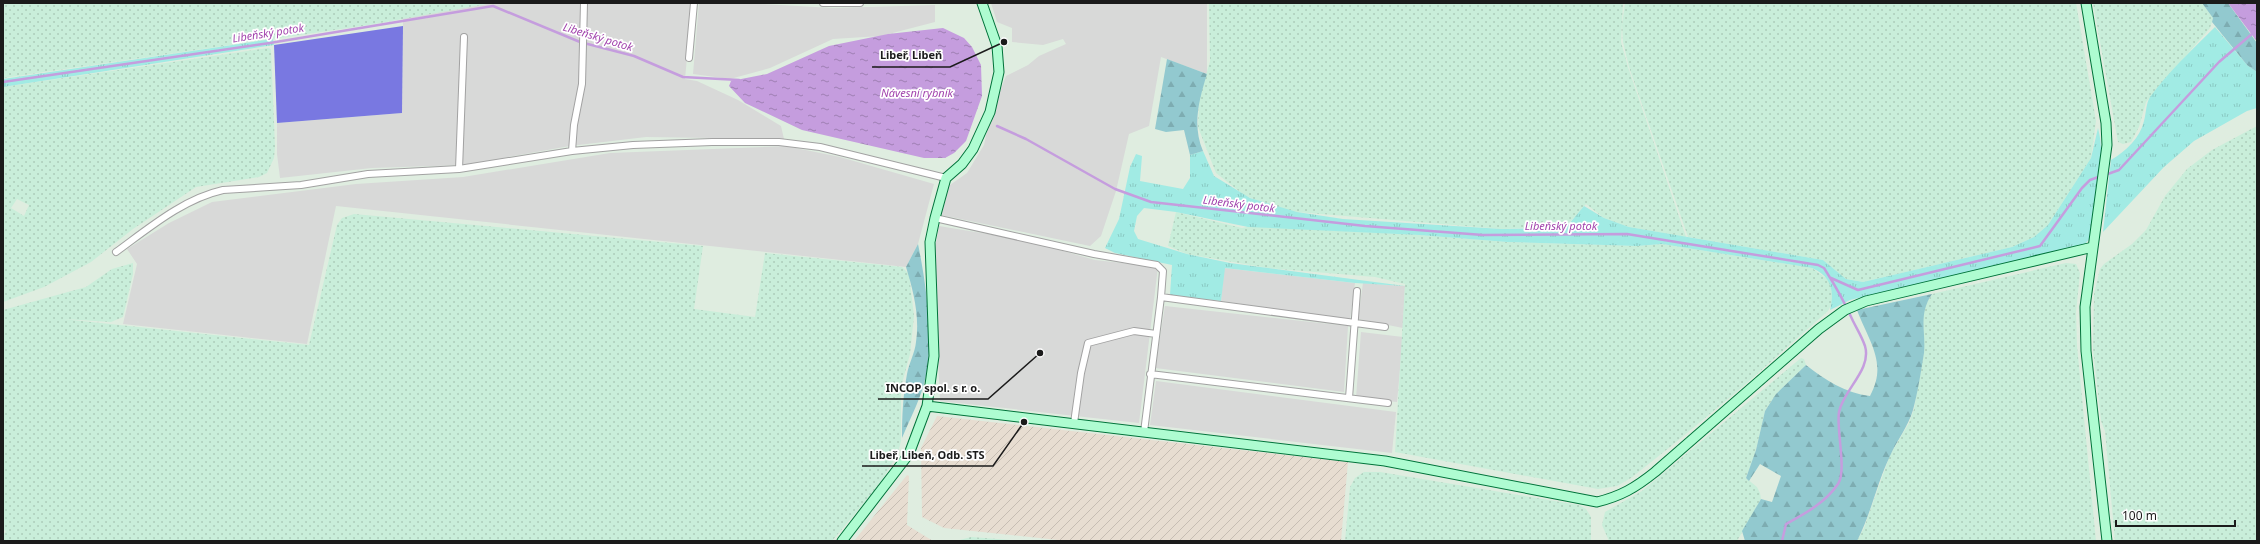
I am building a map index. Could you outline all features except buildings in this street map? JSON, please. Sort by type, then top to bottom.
[{"type":"street","points":[[572,152],[574,126],[582,84],[584,3]]},
{"type":"street","points":[[689,58],[694,3]]},
{"type":"street","points":[[823,3],[860,3]]},
{"type":"street","points":[[842,541],[909,454],[927,406],[934,356],[930,242],[935,218],[946,178],[962,164],[973,149],[990,112],[999,72],[997,46],[982,3]]},
{"type":"street","points":[[2086,3],[2106,124],[2107,145],[2085,307],[2086,351],[2107,541]]},
{"type":"street","points":[[459,169],[464,37]]},
{"type":"street","points":[[116,252],[162,218],[212,192],[233,189],[300,186],[368,174],[459,169],[572,152],[633,145],[779,142],[820,147],[946,178]]},
{"type":"street","points":[[935,218],[1094,254],[1157,265],[1163,271],[1144,432]]},
{"type":"street","points":[[927,406],[1385,461],[1597,502],[1616,498],[1648,477],[1819,329],[1849,308],[1866,301],[2093,247]]},
{"type":"street","points":[[1348,398],[1358,291]]},
{"type":"street","points":[[1161,297],[1385,327]]},
{"type":"street","points":[[1074,423],[1081,373],[1088,343],[1134,331],[1156,334]]},
{"type":"street","points":[[1150,374],[1388,403]]},
{"type":"shaded area","points":[[492,3],[692,3],[685,79],[697,81],[738,100],[781,126],[784,139],[646,137],[570,146],[464,165],[372,168],[280,178],[277,154],[277,123],[402,113],[403,18]]},
{"type":"shaded area","points":[[699,3],[743,3],[833,8],[935,5],[935,22],[881,36],[833,39],[770,68],[730,79],[693,74]]},
{"type":"shaded area","points":[[991,3],[1207,3],[1207,74],[1161,57],[1149,126],[1129,134],[1116,191],[1101,236],[1090,246],[941,215],[950,185],[967,173],[984,145],[990,117],[1006,76],[1028,65],[1039,56],[1066,44],[1063,39],[1043,45],[1012,42],[1012,28],[997,22]]},
{"type":"shaded area","points":[[403,26],[402,113],[277,123],[274,45]]},
{"type":"shaded area","points":[[786,146],[840,157],[934,184],[918,244],[906,267],[336,206],[307,344],[123,324],[137,264],[127,249],[169,223],[212,202],[356,184],[463,177],[610,153]]},
{"type":"shaded area","points":[[939,226],[1024,240],[1095,260],[1158,267],[1139,423],[940,401],[934,274],[935,248]]},
{"type":"shaded area","points":[[1224,268],[1355,283],[1350,320],[1221,301]]},
{"type":"shaded area","points":[[1363,283],[1405,286],[1403,328],[1358,319]]},
{"type":"shaded area","points":[[1165,306],[1348,326],[1344,392],[1155,368]]},
{"type":"shaded area","points":[[1361,332],[1403,337],[1397,402],[1356,398]]},
{"type":"shaded area","points":[[1156,381],[1396,412],[1392,453],[1150,425]]},
{"type":"shaded area","points":[[937,416],[1348,462],[1341,541],[1067,541],[944,528],[922,517],[921,448]]},
{"type":"shaded area","points":[[907,475],[909,476],[907,525],[933,541],[854,541]]},
{"type":"green space","points":[[3,3],[492,3],[369,25],[3,78]]},
{"type":"green space","points":[[1209,3],[1623,3],[1621,42],[1628,67],[1686,237],[1629,227],[1604,218],[1586,204],[1569,223],[1562,226],[1502,229],[1297,212],[1270,206],[1244,195],[1216,173],[1198,127],[1199,100],[1210,61]]},
{"type":"green space","points":[[1625,3],[2076,3],[2096,121],[2091,158],[2048,225],[2034,237],[2012,247],[1863,282],[1846,279],[1823,260],[1688,237],[1629,67],[1623,42],[1622,25]]},
{"type":"green space","points":[[2093,3],[2202,3],[2213,18],[2210,28],[2146,102],[2139,127],[2131,142],[2123,144],[2118,142]]},
{"type":"green space","points":[[2202,3],[2228,3],[2257,43],[2257,72],[2247,65],[2212,22],[2213,18]]},
{"type":"green space","points":[[2215,27],[2247,65],[2257,72],[2257,108],[2247,111],[2194,141],[2164,167],[2103,232],[2111,160],[2132,144],[2136,138],[2144,121],[2149,99],[2157,87],[2181,60]]},
{"type":"green space","points":[[273,39],[274,45],[3,87],[3,79]]},
{"type":"green space","points":[[268,48],[271,49],[275,147],[274,158],[267,173],[259,177],[196,187],[133,229],[91,262],[44,287],[3,302],[3,87]],"holes":[[[17,199],[29,205],[24,216],[11,208]]]},
{"type":"green space","points":[[1167,59],[1207,74],[1201,93],[1197,122],[1203,151],[1190,155],[1184,130],[1166,132],[1155,129]]},
{"type":"green space","points":[[2257,126],[2257,541],[2115,541],[2105,431],[2101,421],[2093,349],[2094,294],[2100,269],[2104,264],[2132,244],[2146,230],[2165,196],[2187,169],[2212,150]]},
{"type":"green space","points":[[2098,128],[2101,168],[2091,237],[2085,244],[1850,300],[1830,310],[1832,290],[1830,285],[1824,275],[1812,268],[1662,244],[1637,246],[1507,242],[1419,235],[1248,227],[1176,212],[1144,208],[1137,216],[1134,231],[1138,239],[1187,254],[1230,263],[1405,286],[1355,283],[1225,268],[1221,301],[1170,295],[1172,265],[1115,253],[1105,248],[1119,219],[1130,167],[1136,154],[1142,156],[1140,181],[1183,189],[1190,178],[1190,155],[1203,151],[1214,176],[1250,198],[1297,212],[1343,219],[1502,229],[1561,228],[1568,225],[1584,206],[1604,218],[1629,227],[1823,260],[1846,279],[1863,282],[2012,247],[2034,237],[2048,225],[2091,158]]},
{"type":"green space","points":[[1176,212],[1242,228],[1252,226],[1419,235],[1507,242],[1637,246],[1662,244],[1812,268],[1827,279],[1831,286],[1833,301],[1828,311],[1740,389],[1670,447],[1631,478],[1617,486],[1598,489],[1395,452],[1405,284],[1375,277],[1268,268],[1187,254],[1168,246]]},
{"type":"green space","points":[[354,214],[703,246],[694,309],[755,317],[765,253],[902,267],[909,274],[914,316],[910,354],[901,387],[901,441],[898,453],[880,484],[832,541],[3,541],[3,535],[6,531],[3,530],[3,310],[86,287],[112,269],[133,263],[133,274],[123,317],[111,322],[63,319],[309,345],[337,225],[342,218]]},
{"type":"green space","points":[[918,244],[927,296],[929,354],[927,372],[923,387],[902,438],[903,406],[906,382],[917,332],[915,303],[906,267]]},
{"type":"green space","points":[[2066,263],[2076,264],[2080,273],[2076,312],[2077,346],[2096,541],[1857,541],[1864,528],[1890,455],[1909,423],[1914,409],[1924,352],[1923,314],[1926,304],[1932,294]]},
{"type":"green space","points":[[1932,294],[1925,309],[1924,353],[1913,410],[1885,466],[1857,541],[1745,541],[1742,531],[1761,499],[1772,502],[1781,476],[1760,464],[1749,481],[1746,478],[1756,450],[1765,411],[1776,394],[1806,365],[1820,376],[1844,389],[1870,396],[1875,384],[1877,363],[1875,353],[1857,310]]},
{"type":"green space","points":[[1801,358],[1804,359],[1806,365],[1776,394],[1765,411],[1756,450],[1746,478],[1757,487],[1761,499],[1737,541],[1609,541],[1602,525],[1605,512],[1642,491]]},
{"type":"green space","points":[[1364,472],[1380,472],[1579,505],[1586,509],[1591,517],[1591,541],[1345,541],[1350,487],[1355,478]]},
{"type":"green space","points":[[971,537],[1023,541],[956,541]]},
{"type":"water","points":[[2228,3],[2257,3],[2257,41],[2255,39]]},
{"type":"water","name":"Návesní rybník","points":[[943,28],[964,38],[972,47],[981,65],[982,96],[966,141],[954,153],[945,158],[924,158],[802,130],[745,103],[729,86],[731,81],[767,74],[829,46],[888,34]]},
{"type":"waterway","name":"Libeňský potok","points":[[3,82],[270,43],[493,6],[580,42],[634,56],[683,77],[739,80]]},
{"type":"waterway","points":[[2105,175],[2119,170],[2219,62],[2253,33]]},
{"type":"waterway","name":"Libeňský potok","points":[[997,126],[1026,139],[1115,189],[1151,202],[1365,226],[1483,235],[1627,234],[1818,265],[1824,268],[1840,294],[1861,336],[1865,346],[1866,355],[1861,372],[1846,396],[1839,412],[1838,419],[1842,470],[1841,478],[1833,491],[1827,497],[1808,512],[1786,524],[1782,541]]},
{"type":"waterway","points":[[1831,278],[1858,290],[2040,246],[2082,188],[2090,180],[2101,176]]},
{"type":"place","name":"Libeř, Libeň","points":[[1004,42]]},
{"type":"place","name":"INCOP spol. s r. o.","points":[[1040,353]]},
{"type":"place","name":"Libeř, Libeň, Odb. STS","points":[[1024,422]]}]
